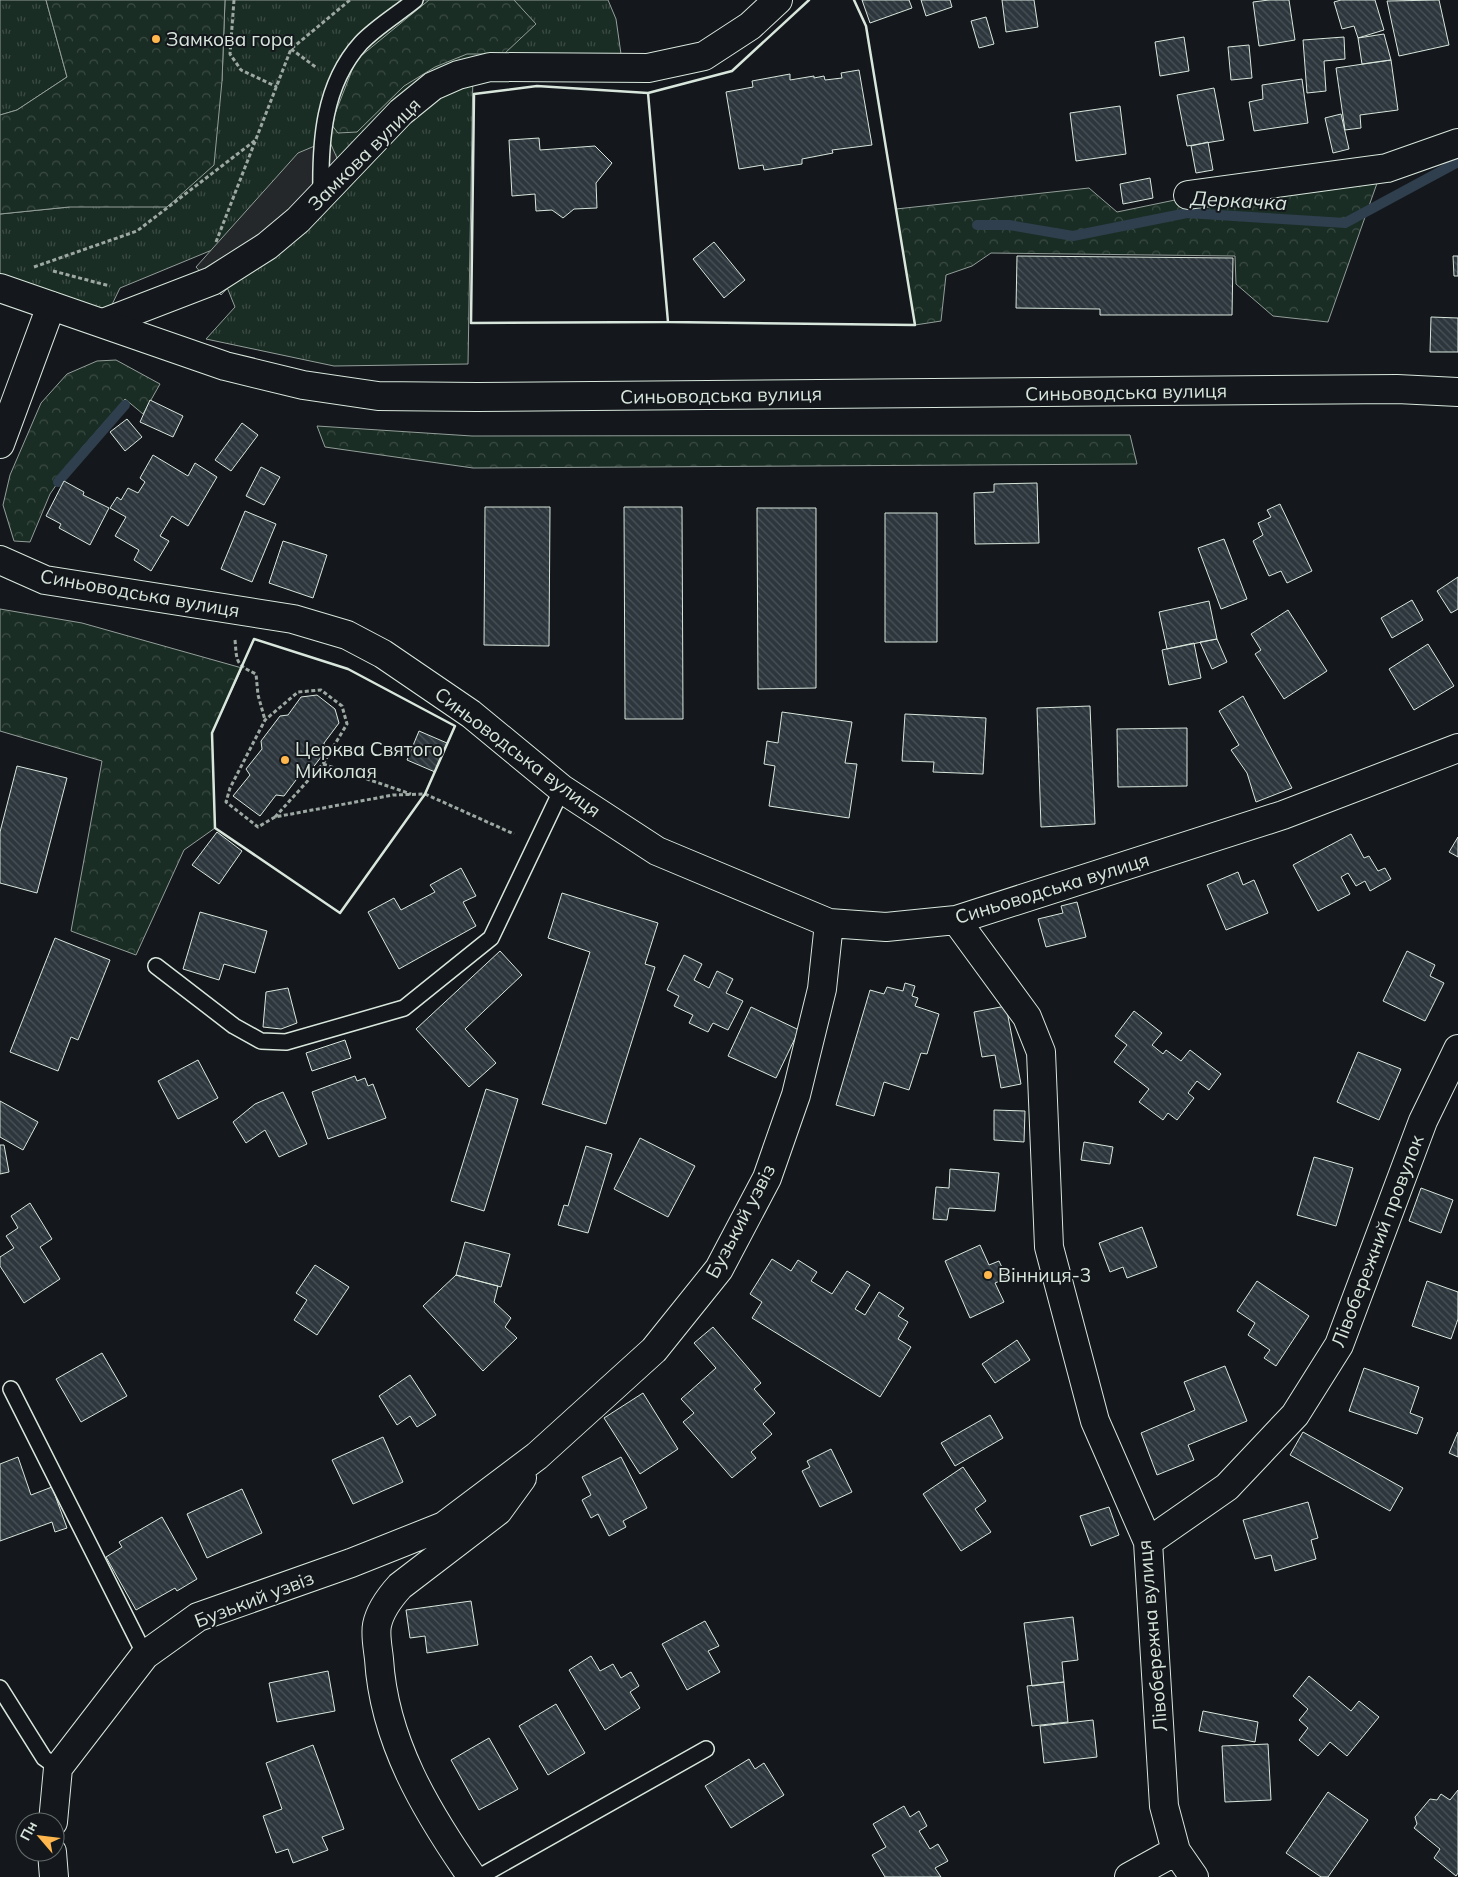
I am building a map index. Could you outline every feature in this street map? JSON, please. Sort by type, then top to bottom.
[{"type":"street","name":"Замкова вулиця","points":[[103,324],[212,281],[267,246],[298,220],[401,112],[433,86],[458,75],[490,67],[648,68],[704,56],[750,26],[778,0]]},
{"type":"street","points":[[1188,195],[1387,168],[1458,143]]},
{"type":"street","name":"Синьоводська вулиця","points":[[0,288],[225,366],[303,385],[378,396],[477,397],[1397,389],[1458,392]]},
{"type":"street","points":[[0,444],[51,306]]},
{"type":"street","name":"Синьоводська вулиця","points":[[0,560],[45,580],[292,618],[347,635],[383,654],[470,714],[562,789],[657,851],[829,923],[886,927],[956,920],[1282,815],[1458,748]]},
{"type":"street","name":"Лівобережна вулиця","points":[[956,920],[1027,1017],[1041,1052],[1049,1247],[1096,1421],[1148,1542],[1164,1806],[1176,1851],[1194,1877]]},
{"type":"street","name":"Бузький узвіз","points":[[58,1768],[146,1655],[198,1617],[351,1563],[444,1526],[537,1456],[654,1350],[718,1269],[767,1178],[796,1095],[822,990],[829,923]]},
{"type":"street","name":"Лівобережний провулок","points":[[1148,1542],[1227,1486],[1294,1415],[1339,1345],[1423,1120],[1458,1049]]},
{"type":"street","name":"Бузький узвіз","points":[[472,1877],[439,1829],[399,1752],[381,1690],[377,1625],[386,1601],[400,1586],[498,1511],[537,1456]]},
{"type":"street","points":[[54,1812],[58,1768]]},
{"type":"street","points":[[1129,1877],[1176,1851]]},
{"type":"street","points":[[53,1862],[54,1877]]},
{"type":"lane","points":[[321,195],[320,150],[328,102],[346,63],[362,42],[416,0]]},
{"type":"lane","points":[[156,966],[234,1026],[261,1041],[286,1042],[404,1008],[491,938],[562,789]]},
{"type":"lane","points":[[11,1389],[146,1655]]},
{"type":"lane","points":[[0,1688],[44,1758],[58,1768]]},
{"type":"lane","points":[[479,1877],[706,1749]]},
{"type":"path","points":[[234,0],[230,54],[241,70],[277,87]]},
{"type":"path","points":[[212,250],[258,139],[291,49],[350,0]]},
{"type":"path","points":[[34,267],[137,231],[258,139]]},
{"type":"path","points":[[25,264],[111,286]]},
{"type":"path","points":[[234,610],[237,662],[242,668],[256,674],[258,695],[265,720]]},
{"type":"path","points":[[321,690],[342,706],[347,724],[323,764],[275,817],[258,827],[226,802],[230,788],[265,720],[298,692],[321,690]]},
{"type":"path","points":[[323,764],[414,795]]},
{"type":"path","points":[[275,817],[393,795],[425,794],[536,844]]},
{"type":"green space","points":[[0,0],[46,0],[67,77],[17,110],[0,115]]},
{"type":"green space","points":[[46,0],[225,0],[222,81],[214,165],[167,207],[69,207],[0,214],[0,115],[17,110],[67,77]]},
{"type":"green space","points":[[225,0],[608,0],[616,19],[623,68],[473,71],[468,364],[334,366],[206,339],[235,307],[212,250],[120,288],[103,323],[0,288],[0,214],[69,207],[222,81]]},
{"type":"green space","points":[[429,0],[514,0],[536,24],[504,54],[467,54],[435,67],[404,86],[357,132],[338,133],[331,124],[356,60]]},
{"type":"green space","points":[[1381,172],[1328,322],[1273,316],[1236,284],[1235,256],[991,253],[972,266],[946,275],[941,321],[915,325],[896,209],[1089,188],[1117,212],[1175,200]]},
{"type":"green space","points":[[116,360],[160,384],[143,414],[125,399],[81,449],[50,494],[30,542],[14,541],[3,505],[10,475],[41,403],[67,374],[97,361]]},
{"type":"green space","points":[[317,426],[472,436],[1130,435],[1137,464],[473,468],[325,447]]},
{"type":"green space","points":[[0,609],[82,623],[242,668],[212,733],[215,828],[184,850],[136,955],[71,931],[102,761],[0,731]]},
{"type":"shaded area","points":[[329,140],[341,167],[221,295],[196,267],[298,153]]},
{"type":"building","points":[[862,0],[909,0],[912,8],[870,23]]},
{"type":"building","points":[[921,0],[950,0],[952,7],[926,16]]},
{"type":"building","points":[[1002,0],[1034,0],[1038,27],[1006,32]]},
{"type":"building","points":[[1289,0],[1295,40],[1259,46],[1253,2]]},
{"type":"building","points":[[1341,0],[1375,0],[1384,30],[1358,38],[1354,26],[1342,29],[1334,2]]},
{"type":"building","points":[[1439,0],[1449,45],[1399,56],[1387,1]]},
{"type":"building","points":[[986,17],[994,44],[979,48],[971,21]]},
{"type":"building","points":[[1384,34],[1391,60],[1362,64],[1358,38]]},
{"type":"building","points":[[1184,37],[1189,71],[1160,76],[1155,42]]},
{"type":"building","points":[[1344,37],[1345,59],[1324,61],[1326,91],[1307,93],[1303,40]]},
{"type":"building","points":[[1249,45],[1252,78],[1231,80],[1228,47]]},
{"type":"building","points":[[1391,60],[1398,110],[1360,115],[1361,128],[1345,130],[1336,68]]},
{"type":"building","points":[[859,70],[872,145],[832,150],[833,153],[802,159],[802,164],[764,170],[763,165],[739,169],[726,92],[753,87],[752,81],[790,74],[790,80],[824,76],[825,80],[842,78],[841,73]]},
{"type":"building","points":[[1302,79],[1308,123],[1254,131],[1249,102],[1263,99],[1262,85]]},
{"type":"building","points":[[1214,88],[1224,140],[1187,146],[1177,95]]},
{"type":"building","points":[[1120,106],[1126,154],[1076,161],[1070,113]]},
{"type":"building","points":[[1341,114],[1349,149],[1333,153],[1325,118]]},
{"type":"building","points":[[539,138],[540,150],[595,146],[612,163],[596,183],[597,208],[574,209],[563,218],[552,210],[536,211],[535,194],[512,196],[509,140]]},
{"type":"building","points":[[1208,142],[1213,170],[1196,173],[1191,146]]},
{"type":"building","points":[[1150,178],[1153,198],[1123,204],[1120,184]]},
{"type":"building","points":[[714,242],[745,280],[724,298],[693,259]]},
{"type":"building","points":[[1017,256],[1233,258],[1232,315],[1100,315],[1100,309],[1016,308]]},
{"type":"building","points":[[1453,256],[1458,256],[1458,276],[1454,276]]},
{"type":"building","points":[[1431,317],[1458,318],[1458,352],[1430,352]]},
{"type":"building","points":[[150,400],[183,416],[173,437],[140,422]]},
{"type":"building","points":[[127,419],[142,437],[125,451],[110,432]]},
{"type":"building","points":[[242,423],[258,435],[231,471],[215,460]]},
{"type":"building","points":[[153,455],[188,476],[195,463],[217,477],[188,526],[172,516],[160,536],[169,541],[151,571],[134,560],[139,550],[115,536],[126,517],[110,508],[117,497],[121,500],[128,488],[138,493],[145,482],[140,478]]},
{"type":"building","points":[[261,467],[280,477],[264,505],[246,496]]},
{"type":"building","points":[[64,481],[84,492],[83,495],[109,508],[90,545],[59,528],[61,524],[46,516]]},
{"type":"building","points":[[1037,483],[1039,543],[975,544],[974,493],[994,492],[994,484]]},
{"type":"building","points":[[1280,504],[1312,571],[1287,583],[1281,571],[1269,576],[1253,541],[1263,535],[1258,523],[1271,517],[1267,510]]},
{"type":"building","points":[[485,507],[550,507],[549,646],[484,645]]},
{"type":"building","points":[[624,507],[682,507],[683,719],[625,719]]},
{"type":"building","points":[[757,508],[816,508],[816,688],[758,689]]},
{"type":"building","points":[[245,511],[276,524],[252,582],[221,569]]},
{"type":"building","points":[[885,513],[937,513],[937,642],[885,642]]},
{"type":"building","points":[[1224,539],[1247,599],[1221,609],[1198,548]]},
{"type":"building","points":[[283,541],[327,555],[313,598],[269,583]]},
{"type":"building","points":[[1458,577],[1458,609],[1451,613],[1437,591]]},
{"type":"building","points":[[1412,600],[1423,620],[1392,638],[1381,618]]},
{"type":"building","points":[[1209,601],[1217,639],[1167,649],[1159,612]]},
{"type":"building","points":[[1288,610],[1327,671],[1284,699],[1255,654],[1261,650],[1251,634]]},
{"type":"building","points":[[1217,639],[1227,662],[1212,669],[1200,642]]},
{"type":"building","points":[[1194,643],[1201,678],[1169,685],[1162,650]]},
{"type":"building","points":[[1428,644],[1454,686],[1414,710],[1389,669]]},
{"type":"building","name":"Церква Святого Миколая","points":[[317,695],[335,709],[339,723],[324,743],[325,752],[308,774],[299,776],[284,796],[276,795],[260,816],[233,796],[250,775],[246,769],[262,749],[261,741],[280,716],[288,715],[301,697]]},
{"type":"building","points":[[1243,696],[1292,788],[1256,802],[1247,773],[1231,750],[1239,745],[1219,711]]},
{"type":"building","points":[[1090,706],[1095,824],[1041,827],[1037,708]]},
{"type":"building","points":[[782,712],[852,722],[845,763],[857,764],[849,818],[769,806],[775,766],[764,764],[767,741],[778,743]]},
{"type":"building","points":[[905,714],[986,718],[983,774],[933,772],[934,762],[902,761]]},
{"type":"building","points":[[1187,728],[1187,786],[1118,787],[1117,729]]},
{"type":"building","points":[[419,731],[447,743],[435,772],[407,760]]},
{"type":"building","points":[[17,766],[67,778],[37,893],[0,883],[0,832]]},
{"type":"building","points":[[217,832],[242,851],[219,884],[192,865]]},
{"type":"building","points":[[1351,834],[1364,858],[1369,856],[1378,871],[1385,868],[1391,879],[1370,891],[1365,881],[1356,886],[1348,873],[1341,877],[1350,894],[1318,911],[1293,865]]},
{"type":"building","points":[[1458,837],[1458,857],[1449,852]]},
{"type":"building","points":[[461,868],[476,896],[463,902],[476,926],[399,969],[368,912],[394,898],[401,910],[435,892],[430,885]]},
{"type":"building","points":[[1238,872],[1243,885],[1254,880],[1268,913],[1226,930],[1207,885]]},
{"type":"building","points":[[562,893],[658,923],[645,964],[655,967],[606,1124],[542,1104],[590,952],[548,938]]},
{"type":"building","points":[[1077,902],[1086,937],[1046,947],[1038,919],[1063,913],[1061,906]]},
{"type":"building","points":[[200,912],[267,931],[255,973],[224,964],[219,980],[183,969]]},
{"type":"building","points":[[55,938],[110,960],[78,1040],[71,1037],[58,1071],[10,1052]]},
{"type":"building","points":[[500,951],[522,975],[465,1029],[496,1063],[469,1087],[416,1029]]},
{"type":"building","points":[[1407,951],[1435,965],[1430,976],[1444,983],[1425,1021],[1383,1001]]},
{"type":"building","points":[[684,955],[702,964],[694,980],[709,988],[717,971],[733,979],[726,993],[743,1001],[728,1030],[713,1023],[708,1032],[689,1023],[693,1015],[674,1006],[679,996],[667,990]]},
{"type":"building","points":[[905,983],[915,986],[912,996],[918,998],[915,1006],[939,1014],[927,1054],[921,1053],[909,1090],[884,1082],[874,1116],[836,1105],[870,990],[884,994],[887,987],[903,991]]},
{"type":"building","points":[[288,988],[297,1023],[281,1029],[263,1027],[266,992]]},
{"type":"building","points":[[1006,1006],[1021,1084],[1001,1088],[995,1055],[982,1057],[974,1012]]},
{"type":"building","points":[[751,1007],[799,1030],[776,1078],[728,1056]]},
{"type":"building","points":[[1134,1011],[1162,1033],[1152,1045],[1163,1054],[1166,1050],[1181,1061],[1190,1050],[1221,1074],[1209,1090],[1197,1081],[1188,1093],[1194,1098],[1177,1120],[1168,1113],[1163,1120],[1139,1102],[1149,1089],[1114,1062],[1127,1045],[1115,1036]]},
{"type":"building","points":[[345,1040],[351,1058],[312,1071],[306,1053]]},
{"type":"building","points":[[1358,1052],[1401,1069],[1379,1120],[1337,1102]]},
{"type":"building","points":[[198,1060],[218,1098],[178,1119],[158,1081]]},
{"type":"building","points":[[355,1076],[357,1081],[365,1078],[368,1086],[373,1084],[386,1118],[328,1139],[312,1092]]},
{"type":"building","points":[[486,1089],[518,1099],[484,1211],[451,1201]]},
{"type":"building","points":[[283,1092],[307,1144],[279,1157],[265,1130],[246,1143],[233,1122],[255,1104]]},
{"type":"building","points":[[0,1101],[38,1122],[23,1150],[0,1137]]},
{"type":"building","points":[[994,1110],[1025,1111],[1024,1142],[994,1140]]},
{"type":"building","points":[[640,1138],[695,1166],[668,1217],[614,1189]]},
{"type":"building","points":[[1084,1142],[1113,1147],[1110,1164],[1081,1160]]},
{"type":"building","points":[[0,1145],[4,1145],[9,1172],[0,1174]]},
{"type":"building","points":[[586,1146],[612,1154],[588,1233],[558,1225],[564,1205],[568,1206]]},
{"type":"building","points":[[1314,1157],[1353,1168],[1336,1226],[1297,1215]]},
{"type":"building","points":[[950,1169],[999,1173],[995,1211],[949,1208],[947,1220],[933,1219],[936,1187],[949,1188]]},
{"type":"building","points":[[1421,1188],[1453,1200],[1441,1233],[1409,1221]]},
{"type":"building","points":[[30,1203],[52,1239],[40,1247],[60,1279],[24,1303],[0,1266],[0,1257],[14,1248],[6,1236],[18,1228],[11,1216]]},
{"type":"building","points":[[1142,1227],[1157,1267],[1127,1278],[1123,1267],[1110,1272],[1099,1243]]},
{"type":"building","points":[[465,1242],[510,1254],[501,1287],[456,1275]]},
{"type":"building","points":[[980,1245],[989,1265],[999,1261],[1007,1278],[995,1283],[1004,1302],[970,1318],[945,1261]]},
{"type":"building","points":[[772,1259],[791,1271],[798,1260],[817,1272],[811,1281],[832,1294],[847,1271],[870,1285],[855,1309],[865,1315],[879,1292],[904,1308],[898,1316],[908,1322],[898,1339],[911,1347],[880,1397],[752,1318],[762,1302],[750,1294]]},
{"type":"building","points":[[315,1265],[349,1287],[317,1335],[294,1320],[307,1300],[296,1293]]},
{"type":"building","points":[[456,1275],[498,1286],[494,1302],[511,1318],[505,1327],[517,1338],[483,1371],[423,1306]]},
{"type":"building","points":[[1257,1281],[1309,1316],[1276,1366],[1264,1358],[1270,1350],[1248,1335],[1255,1323],[1237,1311]]},
{"type":"building","points":[[1427,1281],[1458,1292],[1458,1319],[1451,1339],[1412,1326]]},
{"type":"building","points":[[713,1327],[761,1383],[754,1389],[775,1413],[763,1424],[772,1434],[751,1452],[756,1458],[732,1478],[683,1422],[694,1413],[681,1399],[716,1368],[694,1343]]},
{"type":"building","points":[[1017,1340],[1030,1360],[995,1383],[982,1364]]},
{"type":"building","points":[[102,1353],[127,1396],[81,1422],[56,1379]]},
{"type":"building","points":[[1225,1366],[1247,1421],[1188,1445],[1194,1460],[1157,1475],[1141,1433],[1195,1410],[1184,1382]]},
{"type":"building","points":[[1364,1368],[1419,1387],[1410,1413],[1423,1418],[1417,1434],[1349,1411]]},
{"type":"building","points":[[410,1375],[436,1415],[417,1427],[410,1416],[397,1425],[379,1396]]},
{"type":"building","points":[[643,1393],[678,1449],[640,1474],[604,1418]]},
{"type":"building","points":[[990,1415],[1003,1438],[955,1466],[941,1443]]},
{"type":"building","points":[[1303,1432],[1403,1488],[1390,1511],[1290,1455]]},
{"type":"building","points":[[1458,1432],[1458,1457],[1449,1453]]},
{"type":"building","points":[[383,1437],[403,1482],[353,1504],[332,1460]]},
{"type":"building","points":[[831,1449],[852,1492],[820,1507],[802,1471],[810,1467],[807,1461]]},
{"type":"building","points":[[18,1457],[31,1495],[52,1487],[67,1528],[55,1532],[52,1522],[0,1541],[0,1464]]},
{"type":"building","points":[[621,1457],[647,1508],[623,1521],[626,1527],[609,1536],[598,1514],[591,1518],[582,1500],[591,1495],[582,1477]]},
{"type":"building","points":[[963,1467],[986,1501],[975,1509],[991,1532],[961,1551],[923,1494]]},
{"type":"building","points":[[242,1489],[262,1533],[207,1558],[187,1514]]},
{"type":"building","points":[[1308,1502],[1318,1538],[1311,1540],[1316,1559],[1275,1571],[1271,1555],[1255,1559],[1243,1520]]},
{"type":"building","points":[[1109,1507],[1119,1535],[1091,1546],[1080,1516]]},
{"type":"building","points":[[162,1517],[197,1579],[177,1591],[175,1588],[136,1610],[106,1557],[122,1547],[119,1542]]},
{"type":"building","points":[[471,1601],[478,1645],[427,1653],[425,1636],[410,1638],[406,1610]]},
{"type":"building","points":[[1073,1617],[1078,1660],[1062,1662],[1064,1682],[1032,1686],[1024,1623]]},
{"type":"building","points":[[705,1621],[719,1646],[708,1651],[720,1672],[687,1690],[662,1644]]},
{"type":"building","points":[[591,1656],[600,1671],[613,1664],[621,1678],[631,1672],[639,1686],[630,1692],[640,1708],[605,1730],[569,1670]]},
{"type":"building","points":[[328,1671],[335,1711],[277,1722],[269,1683]]},
{"type":"building","points":[[1309,1676],[1351,1711],[1359,1701],[1379,1717],[1347,1756],[1330,1742],[1318,1756],[1299,1740],[1308,1728],[1299,1720],[1308,1709],[1293,1696]]},
{"type":"building","points":[[1064,1682],[1068,1722],[1032,1726],[1027,1686]]},
{"type":"building","points":[[556,1704],[585,1753],[548,1775],[519,1726]]},
{"type":"building","points":[[1203,1711],[1258,1722],[1255,1742],[1199,1731]]},
{"type":"building","points":[[1093,1720],[1097,1757],[1044,1763],[1040,1726]]},
{"type":"building","points":[[489,1738],[518,1789],[479,1810],[451,1760]]},
{"type":"building","points":[[1268,1744],[1271,1800],[1225,1802],[1222,1746]]},
{"type":"building","points":[[313,1745],[344,1829],[322,1837],[328,1850],[293,1863],[288,1849],[276,1853],[263,1816],[282,1809],[266,1763]]},
{"type":"building","points":[[749,1759],[755,1769],[764,1763],[784,1795],[731,1828],[705,1786]]},
{"type":"building","points":[[1458,1790],[1458,1873],[1456,1876],[1434,1858],[1440,1849],[1414,1828],[1417,1824],[1415,1817],[1430,1799],[1437,1800],[1441,1794],[1450,1800]]},
{"type":"building","points":[[1328,1792],[1368,1820],[1328,1877],[1321,1877],[1286,1853]]},
{"type":"building","points":[[904,1806],[910,1817],[919,1811],[927,1826],[919,1831],[930,1849],[938,1844],[948,1861],[935,1868],[941,1877],[885,1877],[872,1855],[886,1847],[873,1824]]},
{"type":"waterway","name":"Деркачка","points":[[977,225],[1009,225],[1073,236],[1187,213],[1345,223],[1458,162]]},
{"type":"waterway","name":"Деркачка","points":[[58,482],[125,405]]},
{"type":"wall","points":[[809,0],[732,71],[648,93],[537,86],[474,94],[471,323],[668,322],[915,325],[866,26],[854,0]]},
{"type":"wall","points":[[648,93],[668,322]]},
{"type":"wall","points":[[254,639],[348,669],[455,726],[425,794],[340,913],[215,828],[212,733],[254,639]]},
{"type":"place","name":"Замкова гора","points":[[156,39]]},
{"type":"place","name":"Церква Святого Миколая","points":[[285,760]]},
{"type":"place","name":"Вінниця-3","points":[[988,1275]]}]
